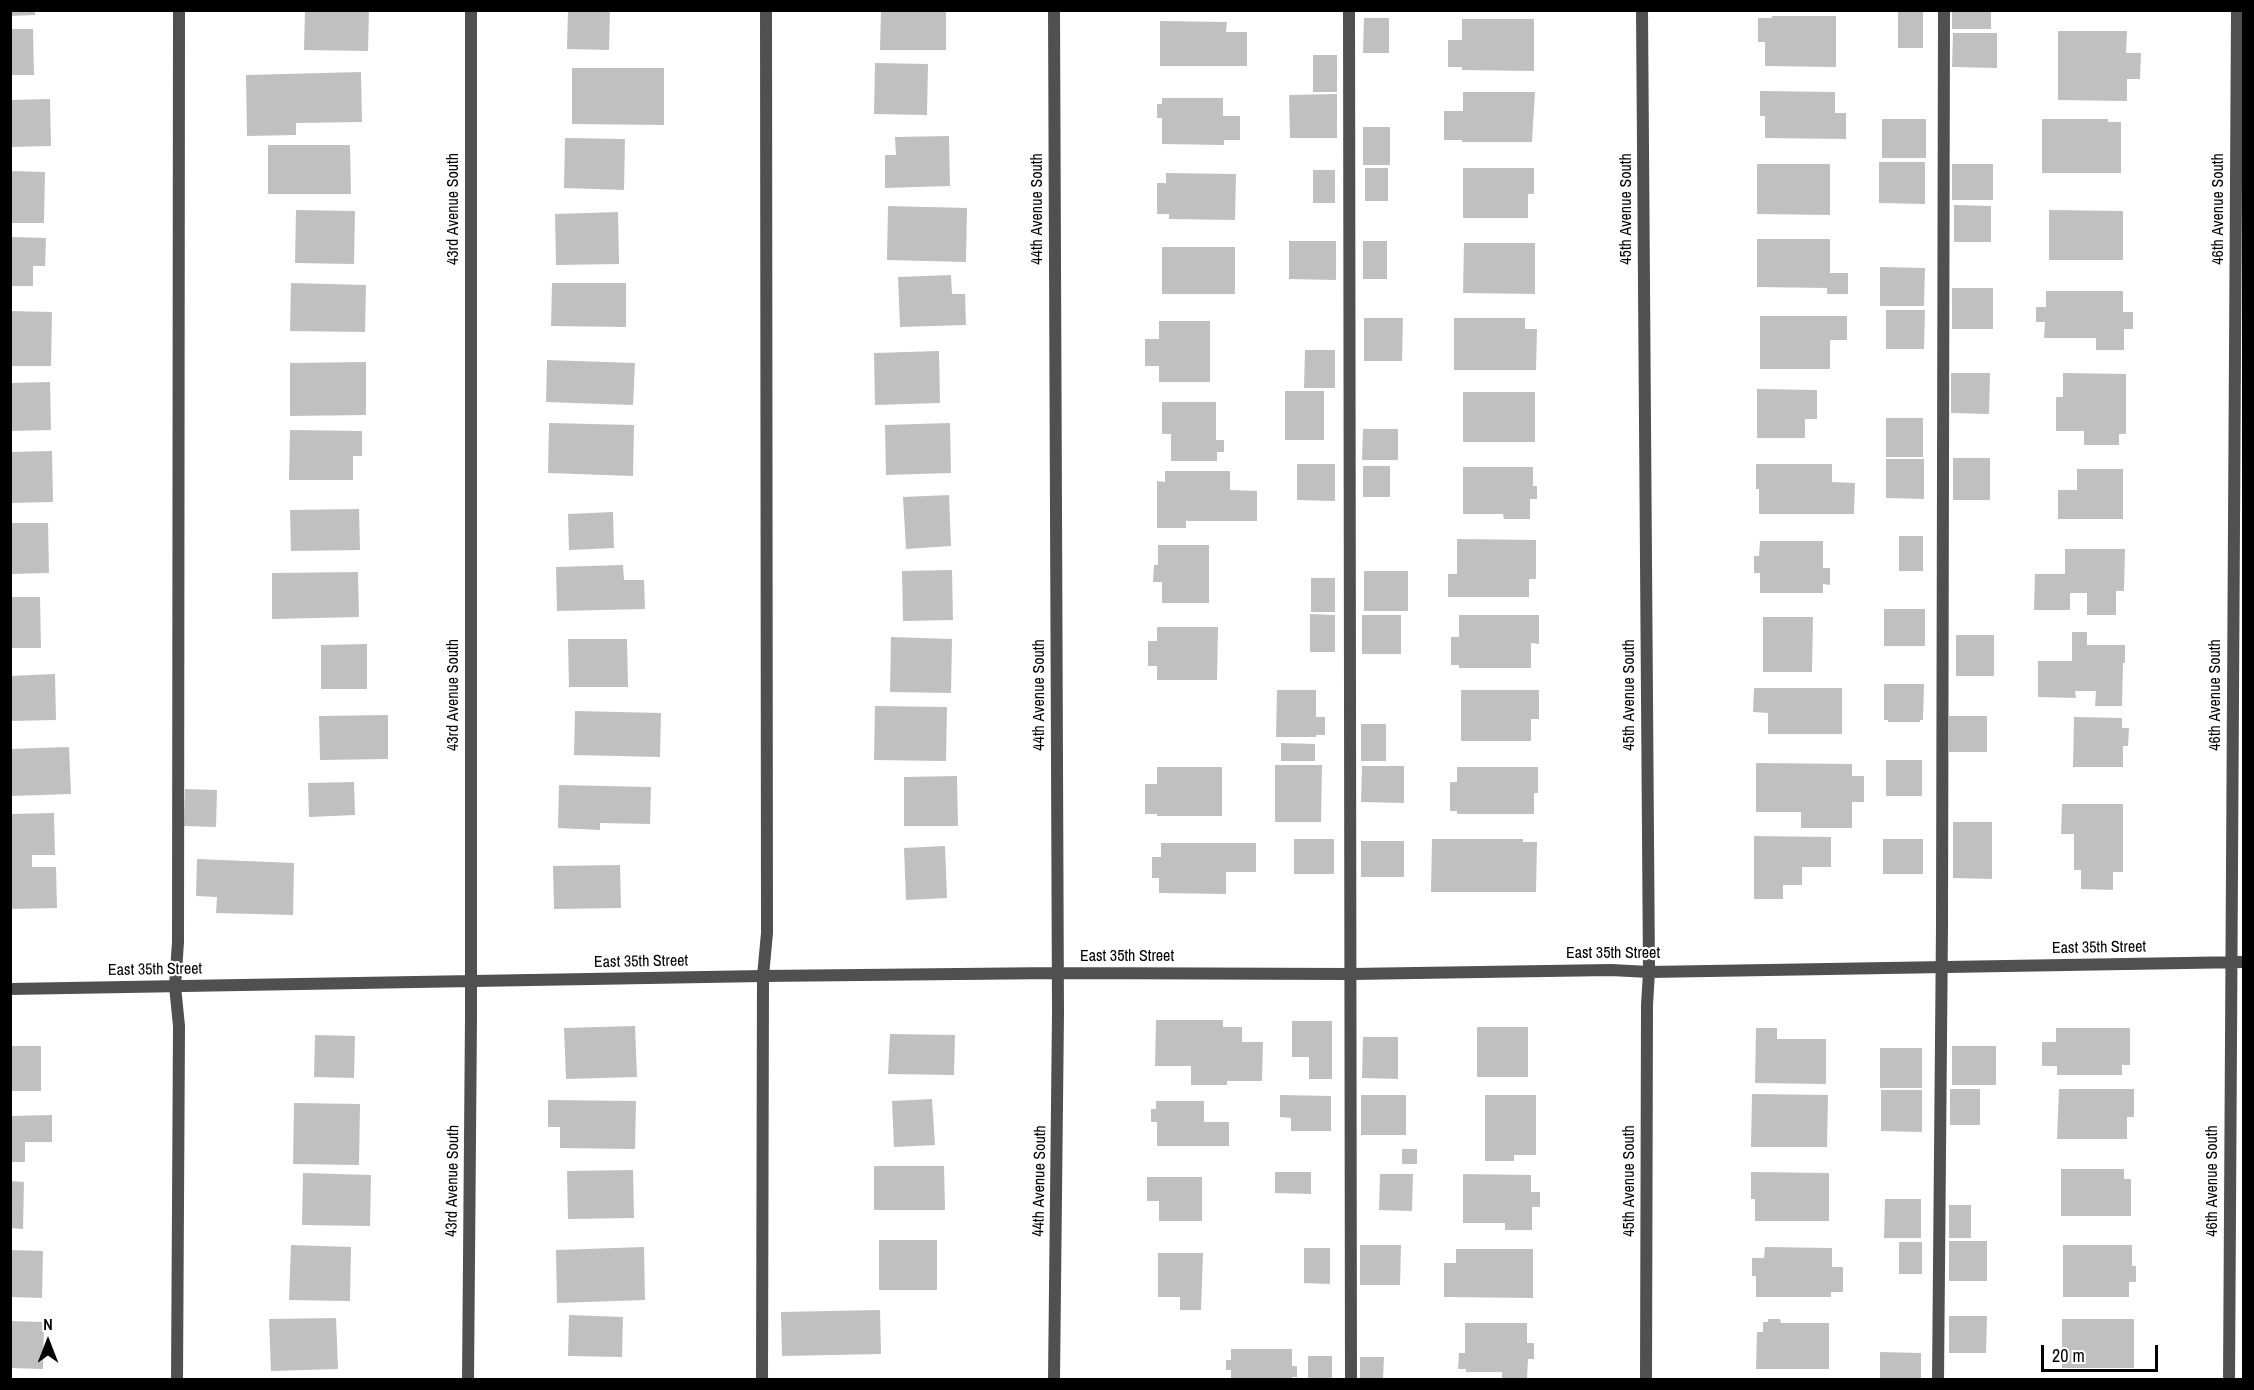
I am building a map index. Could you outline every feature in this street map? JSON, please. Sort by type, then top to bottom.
[{"type":"street","points":[[177,1380],[178,1026],[175,986],[178,906],[179,10]]},
{"type":"street","name":"43rd Avenue South","points":[[468,1380],[471,1029],[471,10]]},
{"type":"street","points":[[762,1380],[763,976],[767,933],[766,10]]},
{"type":"street","name":"44th Avenue South","points":[[1054,10],[1058,973],[1054,1380]]},
{"type":"street","points":[[1349,10],[1351,1380]]},
{"type":"street","name":"45th Avenue South","points":[[1642,10],[1649,972],[1646,1380]]},
{"type":"street","points":[[1938,1380],[1942,968],[1944,10]]},
{"type":"street","name":"46th Avenue South","points":[[2229,1380],[2237,10]]},
{"type":"street","name":"East 35th Street","points":[[10,989],[470,983],[763,976],[1058,973],[1351,974],[1611,970],[1649,972],[2244,962]]},
{"type":"building","points":[[10,10],[35,10],[35,15],[10,16]]},
{"type":"building","points":[[305,10],[369,10],[368,51],[304,50]]},
{"type":"building","points":[[568,10],[610,10],[609,50],[567,49]]},
{"type":"building","points":[[881,10],[946,10],[946,50],[880,50]]},
{"type":"building","points":[[1952,10],[1991,10],[1991,29],[1952,29]]},
{"type":"building","points":[[1898,11],[1923,11],[1923,48],[1898,48]]},
{"type":"building","points":[[1772,16],[1836,16],[1836,67],[1765,66],[1765,42],[1758,42],[1758,18],[1772,18]]},
{"type":"building","points":[[1364,18],[1389,18],[1389,53],[1363,53]]},
{"type":"building","points":[[1462,19],[1534,19],[1534,71],[1462,70],[1462,67],[1448,67],[1448,40],[1462,40]]},
{"type":"building","points":[[1160,21],[1227,22],[1226,32],[1247,32],[1247,66],[1160,66]]},
{"type":"building","points":[[10,29],[33,29],[34,75],[10,75]]},
{"type":"building","points":[[2058,31],[2127,31],[2126,53],[2141,53],[2140,79],[2127,79],[2127,101],[2058,100]]},
{"type":"building","points":[[1953,33],[1997,33],[1997,68],[1952,67]]},
{"type":"building","points":[[1313,55],[1337,55],[1337,92],[1313,92]]},
{"type":"building","points":[[875,63],[928,64],[927,115],[874,114]]},
{"type":"building","points":[[572,68],[664,68],[664,125],[572,124]]},
{"type":"building","points":[[361,72],[362,122],[296,123],[296,135],[247,136],[246,75]]},
{"type":"building","points":[[1760,91],[1835,92],[1835,113],[1846,113],[1846,139],[1765,138],[1765,116],[1760,116]]},
{"type":"building","points":[[1463,92],[1535,92],[1532,142],[1444,140],[1444,111],[1463,111]]},
{"type":"building","points":[[1337,94],[1337,138],[1290,138],[1289,95]]},
{"type":"building","points":[[1162,98],[1223,98],[1223,116],[1240,116],[1240,140],[1224,140],[1224,145],[1162,144],[1162,118],[1157,118],[1157,104],[1162,104]]},
{"type":"building","points":[[50,99],[51,146],[10,147],[10,100]]},
{"type":"building","points":[[1882,119],[1926,119],[1926,158],[1882,158]]},
{"type":"building","points":[[2042,119],[2108,119],[2108,122],[2121,122],[2121,173],[2042,173]]},
{"type":"building","points":[[1363,127],[1390,127],[1390,165],[1363,165]]},
{"type":"building","points":[[949,136],[950,186],[885,188],[885,155],[896,155],[895,137]]},
{"type":"building","points":[[565,138],[625,139],[624,190],[564,188]]},
{"type":"building","points":[[268,145],[350,145],[351,194],[268,194]]},
{"type":"building","points":[[1879,162],[1925,162],[1925,204],[1879,203]]},
{"type":"building","points":[[1757,164],[1830,164],[1830,215],[1757,214]]},
{"type":"building","points":[[1952,164],[1993,164],[1993,200],[1952,200]]},
{"type":"building","points":[[1365,168],[1388,168],[1388,201],[1365,201]]},
{"type":"building","points":[[1463,168],[1534,168],[1534,194],[1528,194],[1528,218],[1463,218]]},
{"type":"building","points":[[1313,170],[1335,170],[1335,203],[1313,203]]},
{"type":"building","points":[[10,171],[45,172],[44,223],[10,223]]},
{"type":"building","points":[[1166,173],[1236,174],[1235,220],[1169,219],[1169,214],[1157,214],[1157,183],[1166,183]]},
{"type":"building","points":[[1954,205],[1991,206],[1991,242],[1954,242]]},
{"type":"building","points":[[888,206],[967,208],[966,262],[887,260]]},
{"type":"building","points":[[296,210],[355,211],[354,264],[295,263]]},
{"type":"building","points":[[2049,210],[2123,211],[2123,260],[2049,260]]},
{"type":"building","points":[[618,212],[619,264],[556,265],[555,214]]},
{"type":"building","points":[[10,237],[46,238],[45,266],[33,266],[33,286],[10,286]]},
{"type":"building","points":[[1757,239],[1830,239],[1830,273],[1848,273],[1848,294],[1827,294],[1827,288],[1757,287]]},
{"type":"building","points":[[1289,241],[1336,241],[1336,280],[1289,279]]},
{"type":"building","points":[[1363,241],[1387,241],[1387,279],[1363,279]]},
{"type":"building","points":[[1464,243],[1535,243],[1535,294],[1463,293]]},
{"type":"building","points":[[1162,247],[1235,247],[1235,294],[1162,294]]},
{"type":"building","points":[[1880,267],[1925,268],[1924,306],[1880,306]]},
{"type":"building","points":[[951,275],[952,294],[965,294],[966,325],[900,327],[898,277]]},
{"type":"building","points":[[291,283],[366,285],[365,332],[290,331]]},
{"type":"building","points":[[552,283],[626,283],[626,327],[551,326]]},
{"type":"building","points":[[1952,288],[1993,288],[1993,329],[1952,329]]},
{"type":"building","points":[[2046,291],[2123,291],[2123,312],[2133,312],[2133,329],[2124,329],[2124,350],[2096,350],[2096,338],[2044,338],[2045,322],[2036,322],[2036,307],[2046,307]]},
{"type":"building","points":[[1886,310],[1925,310],[1924,349],[1886,349]]},
{"type":"building","points":[[10,311],[52,312],[51,366],[10,366]]},
{"type":"building","points":[[1760,316],[1847,316],[1847,340],[1830,340],[1830,369],[1760,369]]},
{"type":"building","points":[[1364,318],[1403,318],[1402,361],[1364,361]]},
{"type":"building","points":[[1454,318],[1525,318],[1525,329],[1537,329],[1536,370],[1454,370]]},
{"type":"building","points":[[1159,321],[1210,321],[1210,382],[1159,382],[1159,366],[1145,366],[1145,339],[1159,339]]},
{"type":"building","points":[[1305,350],[1335,350],[1335,388],[1304,388]]},
{"type":"building","points":[[939,351],[940,403],[875,405],[874,353]]},
{"type":"building","points":[[547,360],[635,363],[633,405],[546,402]]},
{"type":"building","points":[[366,362],[366,415],[290,416],[290,363]]},
{"type":"building","points":[[1951,373],[1990,373],[1989,414],[1951,413]]},
{"type":"building","points":[[2063,373],[2126,374],[2126,434],[2119,434],[2119,445],[2084,445],[2084,431],[2056,431],[2056,397],[2063,397]]},
{"type":"building","points":[[50,382],[51,430],[10,431],[10,383]]},
{"type":"building","points":[[1757,389],[1817,390],[1817,419],[1805,419],[1805,438],[1757,438]]},
{"type":"building","points":[[1285,391],[1324,391],[1324,440],[1285,440]]},
{"type":"building","points":[[1463,392],[1535,392],[1535,442],[1463,442]]},
{"type":"building","points":[[1162,402],[1216,402],[1216,440],[1224,440],[1224,452],[1217,452],[1217,461],[1171,461],[1171,434],[1162,434]]},
{"type":"building","points":[[1886,418],[1923,418],[1923,457],[1886,457]]},
{"type":"building","points":[[549,423],[634,425],[633,476],[548,473]]},
{"type":"building","points":[[950,423],[951,473],[886,475],[885,425]]},
{"type":"building","points":[[1363,429],[1398,429],[1398,460],[1362,460]]},
{"type":"building","points":[[290,430],[362,431],[362,456],[353,456],[353,480],[289,480]]},
{"type":"building","points":[[52,451],[53,502],[10,503],[10,452]]},
{"type":"building","points":[[1953,458],[1990,458],[1990,500],[1953,500]]},
{"type":"building","points":[[1886,459],[1924,459],[1924,499],[1886,498]]},
{"type":"building","points":[[1297,464],[1335,464],[1335,501],[1297,500]]},
{"type":"building","points":[[1756,464],[1832,464],[1832,482],[1855,483],[1854,514],[1759,514]]},
{"type":"building","points":[[1363,466],[1390,466],[1390,497],[1363,497]]},
{"type":"building","points":[[1463,467],[1533,467],[1533,486],[1537,486],[1537,499],[1530,499],[1530,519],[1504,519],[1503,514],[1463,514]]},
{"type":"building","points":[[2077,469],[2123,469],[2123,519],[2058,519],[2058,490],[2077,490]]},
{"type":"building","points":[[1165,471],[1230,471],[1230,490],[1257,491],[1257,521],[1186,521],[1186,528],[1157,528],[1157,481],[1165,482]]},
{"type":"building","points":[[949,495],[951,546],[906,549],[903,497]]},
{"type":"building","points":[[359,509],[360,550],[291,551],[290,510]]},
{"type":"building","points":[[613,512],[614,548],[569,550],[568,514]]},
{"type":"building","points":[[10,523],[48,523],[49,573],[10,574]]},
{"type":"building","points":[[1899,536],[1923,536],[1923,571],[1899,571]]},
{"type":"building","points":[[1457,539],[1536,540],[1536,579],[1529,579],[1529,597],[1448,597],[1448,574],[1457,574]]},
{"type":"building","points":[[1760,541],[1823,541],[1823,568],[1830,568],[1830,585],[1823,584],[1823,593],[1760,593],[1760,573],[1754,573],[1754,556],[1759,556]]},
{"type":"building","points":[[1158,545],[1209,545],[1209,603],[1162,603],[1162,582],[1153,582],[1154,565],[1158,565]]},
{"type":"building","points":[[2065,549],[2125,549],[2124,591],[2116,591],[2116,615],[2087,615],[2087,593],[2070,593],[2070,610],[2034,610],[2035,574],[2065,574]]},
{"type":"building","points":[[623,565],[624,580],[644,580],[645,609],[557,611],[556,567]]},
{"type":"building","points":[[952,570],[953,620],[903,621],[902,571]]},
{"type":"building","points":[[1364,571],[1408,571],[1408,611],[1364,611]]},
{"type":"building","points":[[358,572],[359,617],[272,619],[272,573]]},
{"type":"building","points":[[1311,578],[1335,578],[1335,612],[1311,612]]},
{"type":"building","points":[[10,597],[40,597],[41,648],[10,648]]},
{"type":"building","points":[[1884,609],[1925,609],[1925,646],[1884,646]]},
{"type":"building","points":[[1310,614],[1335,615],[1335,652],[1310,652]]},
{"type":"building","points":[[1362,615],[1401,615],[1401,654],[1362,654]]},
{"type":"building","points":[[1459,615],[1539,615],[1539,644],[1531,643],[1531,668],[1459,668],[1459,665],[1451,665],[1451,637],[1459,637]]},
{"type":"building","points":[[1763,617],[1813,617],[1812,672],[1763,672]]},
{"type":"building","points":[[1157,627],[1218,627],[1217,680],[1157,680],[1157,666],[1148,666],[1148,641],[1157,641]]},
{"type":"building","points":[[2072,632],[2087,632],[2087,645],[2125,645],[2122,706],[2095,706],[2096,691],[2075,691],[2076,698],[2038,697],[2038,661],[2072,661]]},
{"type":"building","points":[[1956,635],[1994,635],[1994,676],[1956,676]]},
{"type":"building","points":[[891,637],[952,639],[951,693],[890,692]]},
{"type":"building","points":[[568,639],[627,639],[628,687],[569,687]]},
{"type":"building","points":[[367,644],[367,689],[321,689],[321,645]]},
{"type":"building","points":[[55,674],[56,720],[10,721],[10,676]]},
{"type":"building","points":[[1884,684],[1924,684],[1923,720],[1920,722],[1888,722],[1884,720]]},
{"type":"building","points":[[1754,688],[1842,688],[1842,734],[1768,734],[1768,713],[1753,712]]},
{"type":"building","points":[[1277,690],[1316,690],[1316,717],[1325,717],[1325,735],[1276,737]]},
{"type":"building","points":[[1461,690],[1539,690],[1539,719],[1531,719],[1531,741],[1461,741]]},
{"type":"building","points":[[875,706],[947,707],[946,761],[874,760]]},
{"type":"building","points":[[575,711],[661,713],[660,757],[574,755]]},
{"type":"building","points":[[388,715],[388,759],[320,760],[319,716]]},
{"type":"building","points":[[1949,716],[1987,716],[1987,752],[1949,752]]},
{"type":"building","points":[[2074,717],[2122,718],[2122,728],[2129,728],[2128,746],[2123,746],[2123,767],[2073,767]]},
{"type":"building","points":[[1361,724],[1386,724],[1386,761],[1361,761]]},
{"type":"building","points":[[1281,743],[1315,744],[1315,761],[1281,761]]},
{"type":"building","points":[[69,747],[71,794],[10,796],[10,749]]},
{"type":"building","points":[[1886,760],[1922,760],[1922,796],[1886,796]]},
{"type":"building","points":[[1756,763],[1852,764],[1852,776],[1864,776],[1864,802],[1852,802],[1852,828],[1801,828],[1801,812],[1756,812]]},
{"type":"building","points":[[1275,765],[1322,765],[1321,822],[1275,822]]},
{"type":"building","points":[[1362,766],[1404,766],[1404,803],[1361,802]]},
{"type":"building","points":[[1157,767],[1222,767],[1222,816],[1145,814],[1145,784],[1157,784]]},
{"type":"building","points":[[1457,767],[1538,767],[1538,793],[1534,793],[1534,814],[1457,814],[1457,811],[1450,811],[1450,782],[1457,782]]},
{"type":"building","points":[[957,776],[958,826],[904,826],[904,777]]},
{"type":"building","points":[[354,782],[355,815],[309,817],[308,783]]},
{"type":"building","points":[[559,785],[651,787],[650,824],[600,823],[600,830],[558,828]]},
{"type":"building","points":[[185,789],[217,790],[216,827],[184,826]]},
{"type":"building","points":[[2062,804],[2123,804],[2123,872],[2113,872],[2113,890],[2081,889],[2081,870],[2074,870],[2074,834],[2061,834]]},
{"type":"building","points":[[54,813],[55,855],[32,855],[32,867],[56,867],[57,908],[10,909],[10,814]]},
{"type":"building","points":[[1953,822],[1992,822],[1992,879],[1953,878]]},
{"type":"building","points":[[1754,836],[1831,837],[1831,867],[1802,867],[1802,885],[1783,885],[1783,899],[1754,899]]},
{"type":"building","points":[[1294,839],[1334,839],[1334,874],[1294,874]]},
{"type":"building","points":[[1432,839],[1523,839],[1523,842],[1537,842],[1536,892],[1431,892]]},
{"type":"building","points":[[1883,839],[1923,839],[1923,874],[1883,874]]},
{"type":"building","points":[[1361,841],[1404,841],[1404,877],[1361,877]]},
{"type":"building","points":[[1161,843],[1256,843],[1256,872],[1226,872],[1226,894],[1159,893],[1159,878],[1152,878],[1152,857],[1161,857]]},
{"type":"building","points":[[945,846],[947,898],[906,900],[904,848]]},
{"type":"building","points":[[197,859],[294,863],[293,915],[216,913],[217,897],[196,896]]},
{"type":"building","points":[[620,865],[621,908],[554,909],[553,866]]},
{"type":"building","points":[[1156,1020],[1223,1020],[1223,1027],[1242,1027],[1242,1042],[1263,1042],[1262,1081],[1227,1081],[1227,1085],[1191,1085],[1191,1066],[1155,1066]]},
{"type":"building","points":[[1292,1021],[1332,1021],[1332,1079],[1309,1079],[1309,1057],[1292,1057]]},
{"type":"building","points":[[635,1026],[637,1077],[566,1079],[564,1028]]},
{"type":"building","points":[[1477,1027],[1528,1027],[1528,1077],[1477,1077]]},
{"type":"building","points":[[1756,1028],[1777,1028],[1777,1039],[1826,1039],[1826,1084],[1755,1083]]},
{"type":"building","points":[[2056,1028],[2130,1028],[2130,1065],[2122,1065],[2122,1075],[2057,1075],[2057,1066],[2042,1066],[2042,1042],[2056,1042]]},
{"type":"building","points":[[890,1034],[955,1035],[954,1075],[888,1074]]},
{"type":"building","points":[[315,1035],[355,1036],[354,1078],[314,1077]]},
{"type":"building","points":[[1363,1037],[1398,1037],[1398,1079],[1362,1078]]},
{"type":"building","points":[[10,1046],[41,1046],[41,1091],[10,1091]]},
{"type":"building","points":[[1952,1046],[1996,1046],[1996,1085],[1952,1085]]},
{"type":"building","points":[[1880,1048],[1922,1048],[1922,1088],[1880,1088]]},
{"type":"building","points":[[1950,1089],[1980,1089],[1980,1125],[1950,1125]]},
{"type":"building","points":[[2059,1089],[2134,1089],[2134,1117],[2127,1117],[2127,1139],[2057,1139]]},
{"type":"building","points":[[1881,1090],[1922,1090],[1922,1132],[1881,1131]]},
{"type":"building","points":[[1752,1094],[1828,1095],[1827,1147],[1751,1147]]},
{"type":"building","points":[[1280,1095],[1331,1096],[1331,1131],[1291,1131],[1291,1118],[1280,1117]]},
{"type":"building","points":[[1361,1095],[1406,1095],[1406,1135],[1361,1135]]},
{"type":"building","points":[[1485,1095],[1536,1095],[1536,1155],[1514,1155],[1514,1161],[1485,1161]]},
{"type":"building","points":[[932,1099],[935,1145],[894,1147],[892,1101]]},
{"type":"building","points":[[548,1100],[636,1101],[635,1149],[560,1148],[560,1127],[548,1127]]},
{"type":"building","points":[[1156,1101],[1204,1101],[1204,1122],[1229,1122],[1229,1146],[1157,1146],[1157,1122],[1151,1122],[1151,1109],[1156,1109]]},
{"type":"building","points":[[294,1103],[360,1104],[359,1165],[293,1164]]},
{"type":"building","points":[[52,1115],[52,1142],[25,1142],[25,1162],[10,1162],[10,1116]]},
{"type":"building","points":[[1402,1149],[1417,1149],[1417,1164],[1402,1164]]},
{"type":"building","points":[[874,1166],[944,1166],[945,1210],[874,1210]]},
{"type":"building","points":[[2061,1169],[2124,1169],[2124,1179],[2131,1179],[2131,1216],[2061,1216]]},
{"type":"building","points":[[633,1170],[634,1218],[568,1219],[567,1171]]},
{"type":"building","points":[[1275,1172],[1311,1172],[1311,1194],[1275,1193]]},
{"type":"building","points":[[1751,1172],[1829,1173],[1829,1221],[1755,1221],[1755,1199],[1751,1199]]},
{"type":"building","points":[[303,1173],[371,1175],[370,1226],[302,1225]]},
{"type":"building","points":[[1380,1174],[1413,1174],[1412,1211],[1379,1210]]},
{"type":"building","points":[[1463,1174],[1531,1175],[1531,1192],[1540,1192],[1540,1207],[1532,1207],[1532,1230],[1505,1230],[1505,1223],[1463,1223]]},
{"type":"building","points":[[1147,1177],[1202,1177],[1202,1221],[1159,1221],[1159,1201],[1147,1201]]},
{"type":"building","points":[[10,1181],[24,1182],[23,1229],[10,1228]]},
{"type":"building","points":[[1885,1199],[1921,1199],[1921,1238],[1884,1238]]},
{"type":"building","points":[[1949,1205],[1971,1205],[1971,1238],[1949,1238]]},
{"type":"building","points":[[879,1240],[937,1240],[937,1290],[879,1290]]},
{"type":"building","points":[[1949,1241],[1987,1241],[1987,1281],[1949,1281]]},
{"type":"building","points":[[1899,1242],[1922,1242],[1922,1274],[1899,1274]]},
{"type":"building","points":[[291,1245],[351,1247],[350,1301],[289,1300]]},
{"type":"building","points":[[1360,1245],[1401,1245],[1400,1285],[1360,1285]]},
{"type":"building","points":[[2063,1245],[2132,1245],[2132,1266],[2136,1266],[2136,1282],[2129,1282],[2129,1297],[2063,1297]]},
{"type":"building","points":[[644,1247],[645,1300],[557,1303],[556,1250]]},
{"type":"building","points":[[1765,1247],[1832,1248],[1832,1267],[1843,1267],[1843,1292],[1831,1292],[1831,1297],[1756,1297],[1756,1276],[1752,1276],[1752,1258],[1764,1258]]},
{"type":"building","points":[[1304,1248],[1330,1248],[1330,1284],[1304,1283]]},
{"type":"building","points":[[1456,1249],[1533,1249],[1533,1298],[1444,1297],[1444,1263],[1456,1263]]},
{"type":"building","points":[[10,1250],[43,1251],[42,1298],[10,1297]]},
{"type":"building","points":[[1158,1253],[1203,1253],[1201,1310],[1180,1310],[1180,1297],[1158,1297]]},
{"type":"building","points":[[880,1310],[881,1354],[782,1356],[781,1312]]},
{"type":"building","points":[[569,1315],[623,1317],[622,1357],[568,1356]]},
{"type":"building","points":[[1949,1316],[1987,1316],[1986,1353],[1949,1353]]},
{"type":"building","points":[[336,1318],[338,1369],[271,1371],[269,1319]]},
{"type":"building","points":[[1768,1319],[1780,1319],[1781,1323],[1829,1323],[1829,1369],[1756,1369],[1757,1332],[1763,1332],[1763,1322],[1768,1322]]},
{"type":"building","points":[[2062,1319],[2134,1319],[2134,1368],[2062,1368]]},
{"type":"building","points":[[10,1321],[44,1322],[43,1369],[10,1368]]},
{"type":"building","points":[[1465,1323],[1527,1323],[1527,1343],[1534,1343],[1534,1359],[1528,1359],[1527,1380],[1502,1380],[1502,1372],[1466,1372],[1466,1369],[1458,1369],[1459,1353],[1465,1353]]},
{"type":"building","points":[[1231,1349],[1292,1349],[1292,1366],[1297,1366],[1297,1377],[1292,1377],[1292,1380],[1231,1380],[1231,1370],[1226,1370],[1226,1360],[1231,1360]]},
{"type":"building","points":[[1880,1352],[1921,1353],[1921,1380],[1880,1380]]},
{"type":"building","points":[[1308,1356],[1332,1356],[1332,1380],[1308,1380]]},
{"type":"building","points":[[1360,1357],[1384,1357],[1383,1380],[1360,1380]]}]
